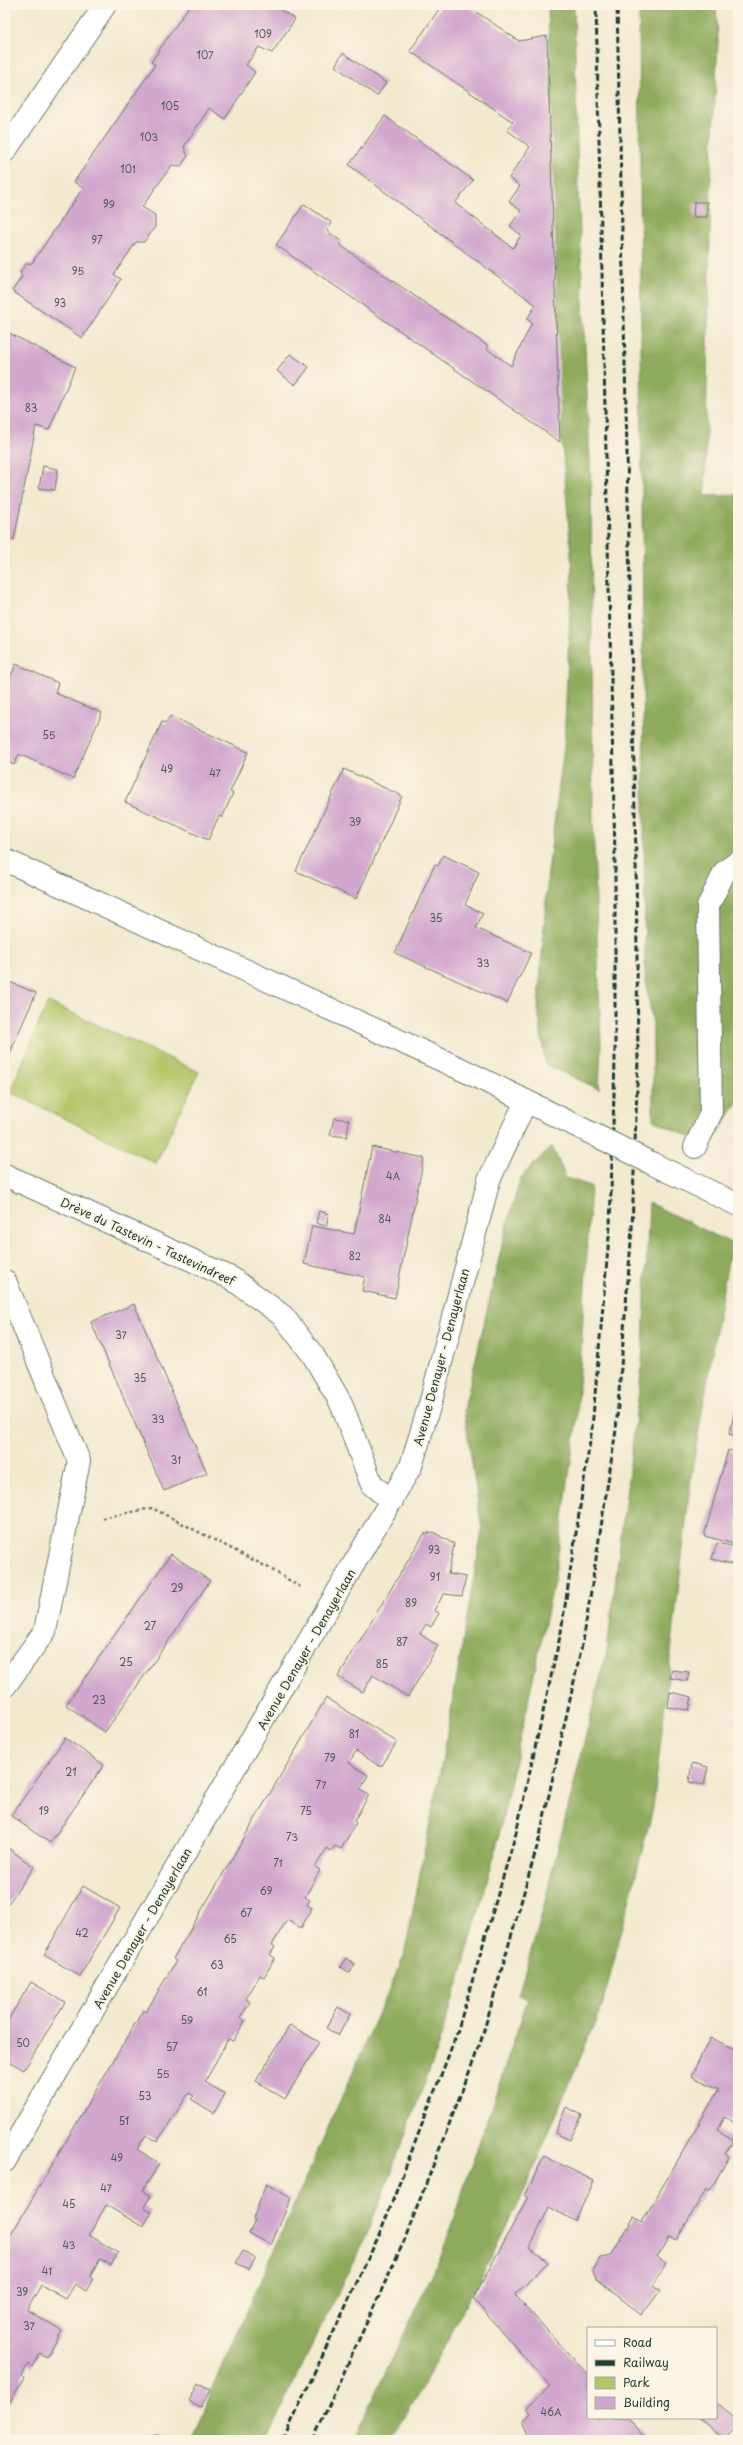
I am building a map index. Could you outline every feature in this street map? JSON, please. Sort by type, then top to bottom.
[{"type":"street","points":[[5,151],[96,8]]},
{"type":"street","points":[[5,860],[456,1067],[738,1205]]},
{"type":"street","points":[[695,1147],[711,1113],[708,906],[725,871],[738,862]]},
{"type":"street","name":"Avenue Denayer - Denayerlaan","points":[[5,2161],[331,1607],[411,1466],[489,1180],[526,1101]]},
{"type":"street","name":"Drève du Tastevin - Tastevindreef","points":[[5,1175],[231,1278],[283,1316],[314,1355],[340,1403],[372,1485],[392,1501]]},
{"type":"street","points":[[5,1281],[79,1460],[45,1630],[5,1686]]},
{"type":"path","points":[[66,1525],[152,1508],[269,1568],[331,1607]]},
{"type":"green space","points":[[548,5],[574,5],[578,186],[591,483],[593,816],[601,1046],[599,1089],[545,1064],[538,1008],[548,872],[564,746],[572,567],[562,442]]},
{"type":"green space","points":[[639,5],[716,5],[718,41],[711,174],[705,496],[738,495],[738,1101],[710,1146],[653,1120],[653,1024],[645,977]]},
{"type":"green space","points":[[48,1002],[199,1072],[156,1163],[10,1092]]},
{"type":"green space","points":[[552,1146],[566,1178],[591,1186],[577,1418],[554,1582],[495,1853],[460,1977],[433,2061],[370,2227],[266,2440],[193,2440],[212,2390],[404,1956],[444,1751],[482,1530],[464,1410],[506,1228],[521,1177]]},
{"type":"green space","points":[[649,1203],[731,1243],[692,1470],[653,1808],[603,2003],[519,2203],[430,2373],[390,2440],[354,2440],[440,2258],[528,1999],[518,1995],[539,1925],[607,1650],[642,1366]]},
{"type":"building","points":[[190,5],[273,5],[295,19],[272,53],[259,47],[246,65],[255,72],[225,119],[209,108],[184,147],[188,156],[181,166],[172,165],[142,207],[155,215],[155,227],[144,242],[136,242],[114,275],[121,279],[82,338],[12,291],[22,277],[20,272],[26,264],[32,263],[83,188],[74,182],[155,65],[151,62]]},
{"type":"building","points":[[442,5],[466,5],[519,41],[547,36],[560,442],[276,245],[304,204],[332,223],[327,231],[342,242],[340,245],[488,346],[487,349],[511,366],[532,323],[527,319],[536,305],[349,165],[385,116],[473,180],[455,203],[513,248],[521,235],[510,226],[521,211],[509,202],[520,186],[509,178],[530,147],[507,130],[513,122],[410,51]]},
{"type":"building","points":[[343,53],[386,83],[377,96],[335,66]]},
{"type":"building","points":[[694,202],[707,202],[707,217],[693,217]]},
{"type":"building","points":[[5,331],[75,367],[49,430],[36,426],[14,540],[8,538],[6,554]]},
{"type":"building","points":[[290,354],[309,367],[295,385],[277,371]]},
{"type":"building","points":[[43,466],[58,469],[55,490],[39,488]]},
{"type":"building","points":[[16,664],[58,683],[55,693],[102,713],[73,779],[19,754],[14,765],[5,760],[5,690]]},
{"type":"building","points":[[170,716],[248,752],[230,792],[233,793],[222,818],[219,816],[208,840],[125,802],[162,722],[166,723]]},
{"type":"building","points":[[344,769],[402,796],[356,899],[296,871]]},
{"type":"building","points":[[443,855],[479,872],[465,905],[483,913],[476,928],[531,953],[507,1003],[395,953],[435,864],[438,866]]},
{"type":"building","points":[[5,980],[36,993],[5,1064]]},
{"type":"building","points":[[334,1118],[349,1120],[347,1137],[330,1135]]},
{"type":"building","points":[[372,1147],[424,1158],[395,1298],[362,1291],[365,1277],[304,1264],[312,1226],[354,1234]]},
{"type":"building","points":[[319,1211],[329,1214],[326,1226],[316,1223]]},
{"type":"building","points":[[134,1304],[207,1473],[164,1491],[91,1322]]},
{"type":"building","points":[[738,1399],[738,1437],[729,1434]]},
{"type":"building","points":[[728,1450],[738,1453],[738,1545],[704,1536]]},
{"type":"building","points":[[433,1532],[454,1544],[448,1574],[466,1577],[462,1596],[444,1594],[434,1610],[439,1613],[431,1627],[426,1624],[420,1634],[438,1646],[408,1697],[373,1675],[363,1692],[338,1677],[424,1534]]},
{"type":"building","points":[[717,1543],[737,1547],[732,1564],[712,1559]]},
{"type":"building","points":[[171,1554],[210,1581],[105,1732],[66,1705]]},
{"type":"building","points":[[672,1670],[689,1672],[687,1681],[670,1678]]},
{"type":"building","points":[[670,1692],[692,1697],[689,1710],[668,1707]]},
{"type":"building","points":[[326,1698],[397,1742],[381,1767],[356,1751],[349,1763],[368,1775],[360,1790],[369,1795],[354,1821],[356,1823],[341,1849],[335,1846],[331,1851],[327,1848],[315,1867],[320,1870],[305,1897],[310,1900],[307,1905],[312,1908],[301,1928],[287,1920],[272,1945],[275,1947],[270,1955],[275,1958],[264,1977],[260,1975],[246,1999],[250,2002],[240,2018],[245,2021],[233,2041],[228,2039],[205,2082],[225,2094],[214,2113],[191,2099],[194,2096],[189,2093],[157,2142],[146,2135],[137,2149],[159,2164],[143,2190],[151,2196],[144,2207],[152,2212],[143,2227],[106,2205],[89,2235],[118,2253],[111,2265],[100,2259],[90,2277],[93,2279],[86,2291],[75,2284],[66,2299],[41,2285],[27,2310],[62,2331],[47,2357],[40,2353],[32,2367],[28,2364],[22,2376],[24,2378],[10,2402],[8,2401],[5,2406],[5,2245],[143,2010],[146,2012],[176,1961],[173,1959]]},
{"type":"building","points":[[65,1738],[104,1765],[50,1843],[11,1816]]},
{"type":"building","points":[[692,1763],[708,1767],[704,1785],[689,1782]]},
{"type":"building","points":[[5,1846],[34,1867],[5,1908]]},
{"type":"building","points":[[83,1886],[120,1908],[80,1976],[44,1955]]},
{"type":"building","points":[[346,1958],[355,1964],[350,1973],[340,1967]]},
{"type":"building","points":[[31,1982],[65,2002],[24,2070],[5,2059],[5,2025]]},
{"type":"building","points":[[338,2007],[350,2014],[338,2036],[326,2028]]},
{"type":"building","points":[[290,2025],[319,2042],[285,2099],[256,2081]]},
{"type":"building","points":[[710,2038],[738,2050],[738,2095],[735,2099],[738,2101],[738,2124],[724,2117],[717,2130],[734,2140],[725,2154],[729,2157],[709,2192],[706,2189],[676,2241],[669,2237],[657,2257],[666,2263],[653,2286],[660,2291],[642,2315],[596,2279],[593,2271],[600,2258],[611,2256],[634,2217],[642,2222],[719,2089],[691,2076]]},
{"type":"building","points":[[566,2107],[582,2115],[570,2140],[555,2133]]},
{"type":"building","points":[[544,2156],[594,2181],[575,2221],[549,2207],[530,2248],[548,2262],[515,2295],[587,2374],[587,2419],[628,2419],[647,2440],[527,2440],[530,2437],[523,2421],[530,2413],[526,2408],[550,2386],[473,2299],[528,2197],[525,2196]]},
{"type":"building","points":[[266,2184],[291,2198],[271,2245],[249,2233],[255,2221],[253,2219]]},
{"type":"building","points":[[243,2251],[255,2258],[249,2269],[236,2263]]},
{"type":"building","points":[[198,2384],[210,2390],[201,2407],[189,2401]]},
{"type":"building","points":[[717,2403],[738,2420],[738,2425],[724,2440],[700,2419],[717,2419]]},
{"type":"building","points":[[157,2435],[165,2440],[147,2440],[148,2437]]},
{"type":"railway","points":[[283,2440],[381,2231],[456,2036],[516,1833],[561,1632],[592,1428],[610,1226],[615,1060],[615,857],[596,5]]},
{"type":"railway","points":[[313,2440],[404,2241],[480,2044],[539,1840],[584,1636],[616,1430],[632,1229],[638,1059],[636,858],[617,5]]}]
